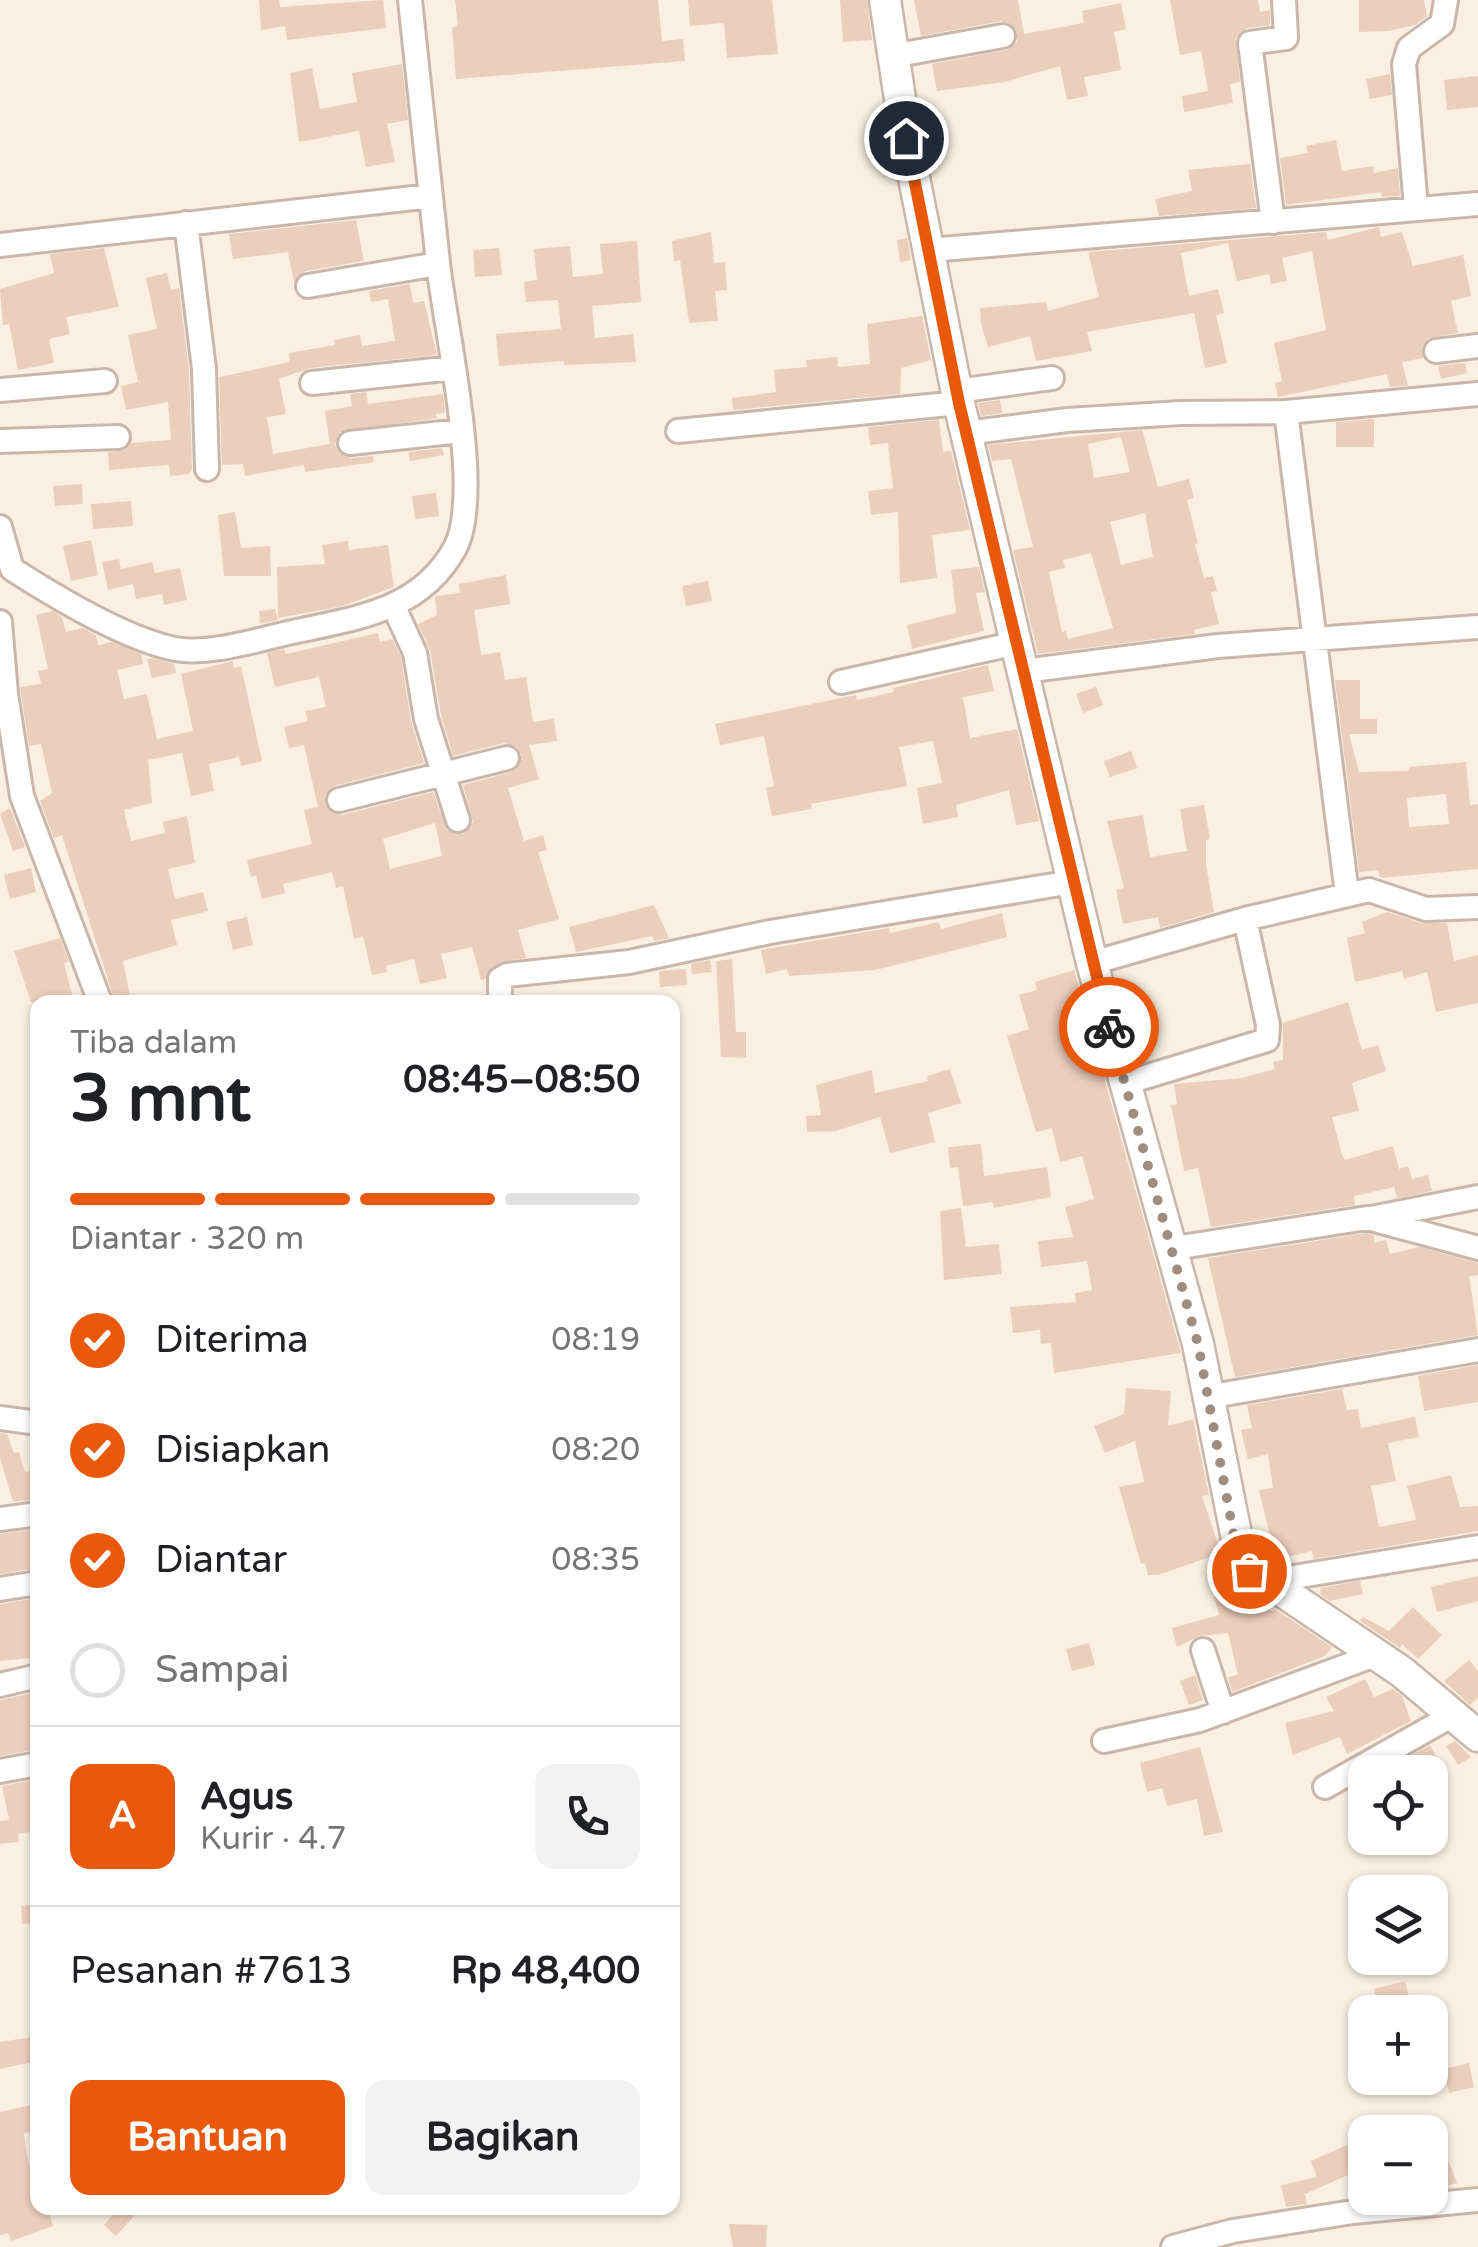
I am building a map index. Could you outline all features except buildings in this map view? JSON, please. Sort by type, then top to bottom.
[{"type":"street","points":[[0,528],[6,571],[70,606],[176,649],[250,640],[394,607],[430,584],[457,546],[464,500],[461,431],[438,264],[410,0]]},
{"type":"street","points":[[885,0],[892,56],[961,409],[1092,963],[1168,1249],[1198,1344],[1236,1547],[1242,1564],[1264,1582],[1375,1655],[1455,1714],[1478,1736]]},
{"type":"street","points":[[1272,222],[1250,43],[1286,38],[1284,0]]},
{"type":"street","points":[[1416,208],[1404,64],[1408,48],[1442,24],[1446,0]]},
{"type":"street","points":[[892,56],[1003,36]]},
{"type":"street","points":[[0,245],[431,196]]},
{"type":"street","points":[[930,250],[1478,204]]},
{"type":"street","points":[[186,223],[204,370],[208,469]]},
{"type":"street","points":[[308,286],[438,264]]},
{"type":"street","points":[[1436,351],[1478,346]]},
{"type":"street","points":[[312,383],[452,368]]},
{"type":"street","points":[[961,409],[1052,378]]},
{"type":"street","points":[[0,390],[105,382]]},
{"type":"street","points":[[678,431],[961,409],[1286,412],[1478,394]]},
{"type":"street","points":[[1286,412],[1347,894]]},
{"type":"street","points":[[350,443],[461,431]]},
{"type":"street","points":[[0,441],[118,437]]},
{"type":"street","points":[[394,607],[415,653],[426,719],[458,820]]},
{"type":"street","points":[[0,622],[11,798],[97,995]]},
{"type":"street","points":[[840,682],[1021,657],[1478,628]]},
{"type":"street","points":[[338,800],[446,777],[508,758]]},
{"type":"street","points":[[500,995],[500,979],[508,975],[628,962],[770,932],[1072,882]]},
{"type":"street","points":[[1092,963],[1245,918],[1369,890],[1426,909],[1478,907]]},
{"type":"street","points":[[1124,1084],[1268,1040],[1245,918]]},
{"type":"street","points":[[1168,1249],[1478,1197]]},
{"type":"street","points":[[1367,1218],[1478,1248]]},
{"type":"street","points":[[1208,1397],[1478,1350]]},
{"type":"street","points":[[0,1418],[30,1422]]},
{"type":"street","points":[[0,1519],[30,1515]]},
{"type":"street","points":[[1264,1582],[1478,1547]]},
{"type":"street","points":[[0,1589],[30,1584]]},
{"type":"street","points":[[1202,1650],[1224,1712]]},
{"type":"street","points":[[1104,1741],[1224,1712],[1375,1655]]},
{"type":"street","points":[[0,1685],[30,1678]]},
{"type":"street","points":[[1325,1787],[1455,1714]]},
{"type":"street","points":[[0,1771],[30,1765]]},
{"type":"street","points":[[1173,2247],[1233,2231],[1352,2212],[1478,2200]]},
{"type":"way so far","points":[[1109,1027],[1144,1146],[1168,1249],[1198,1344],[1236,1547],[1249,1571]]},
{"type":"route","points":[[906,138],[924,207],[959,403],[1109,1027]]}]
